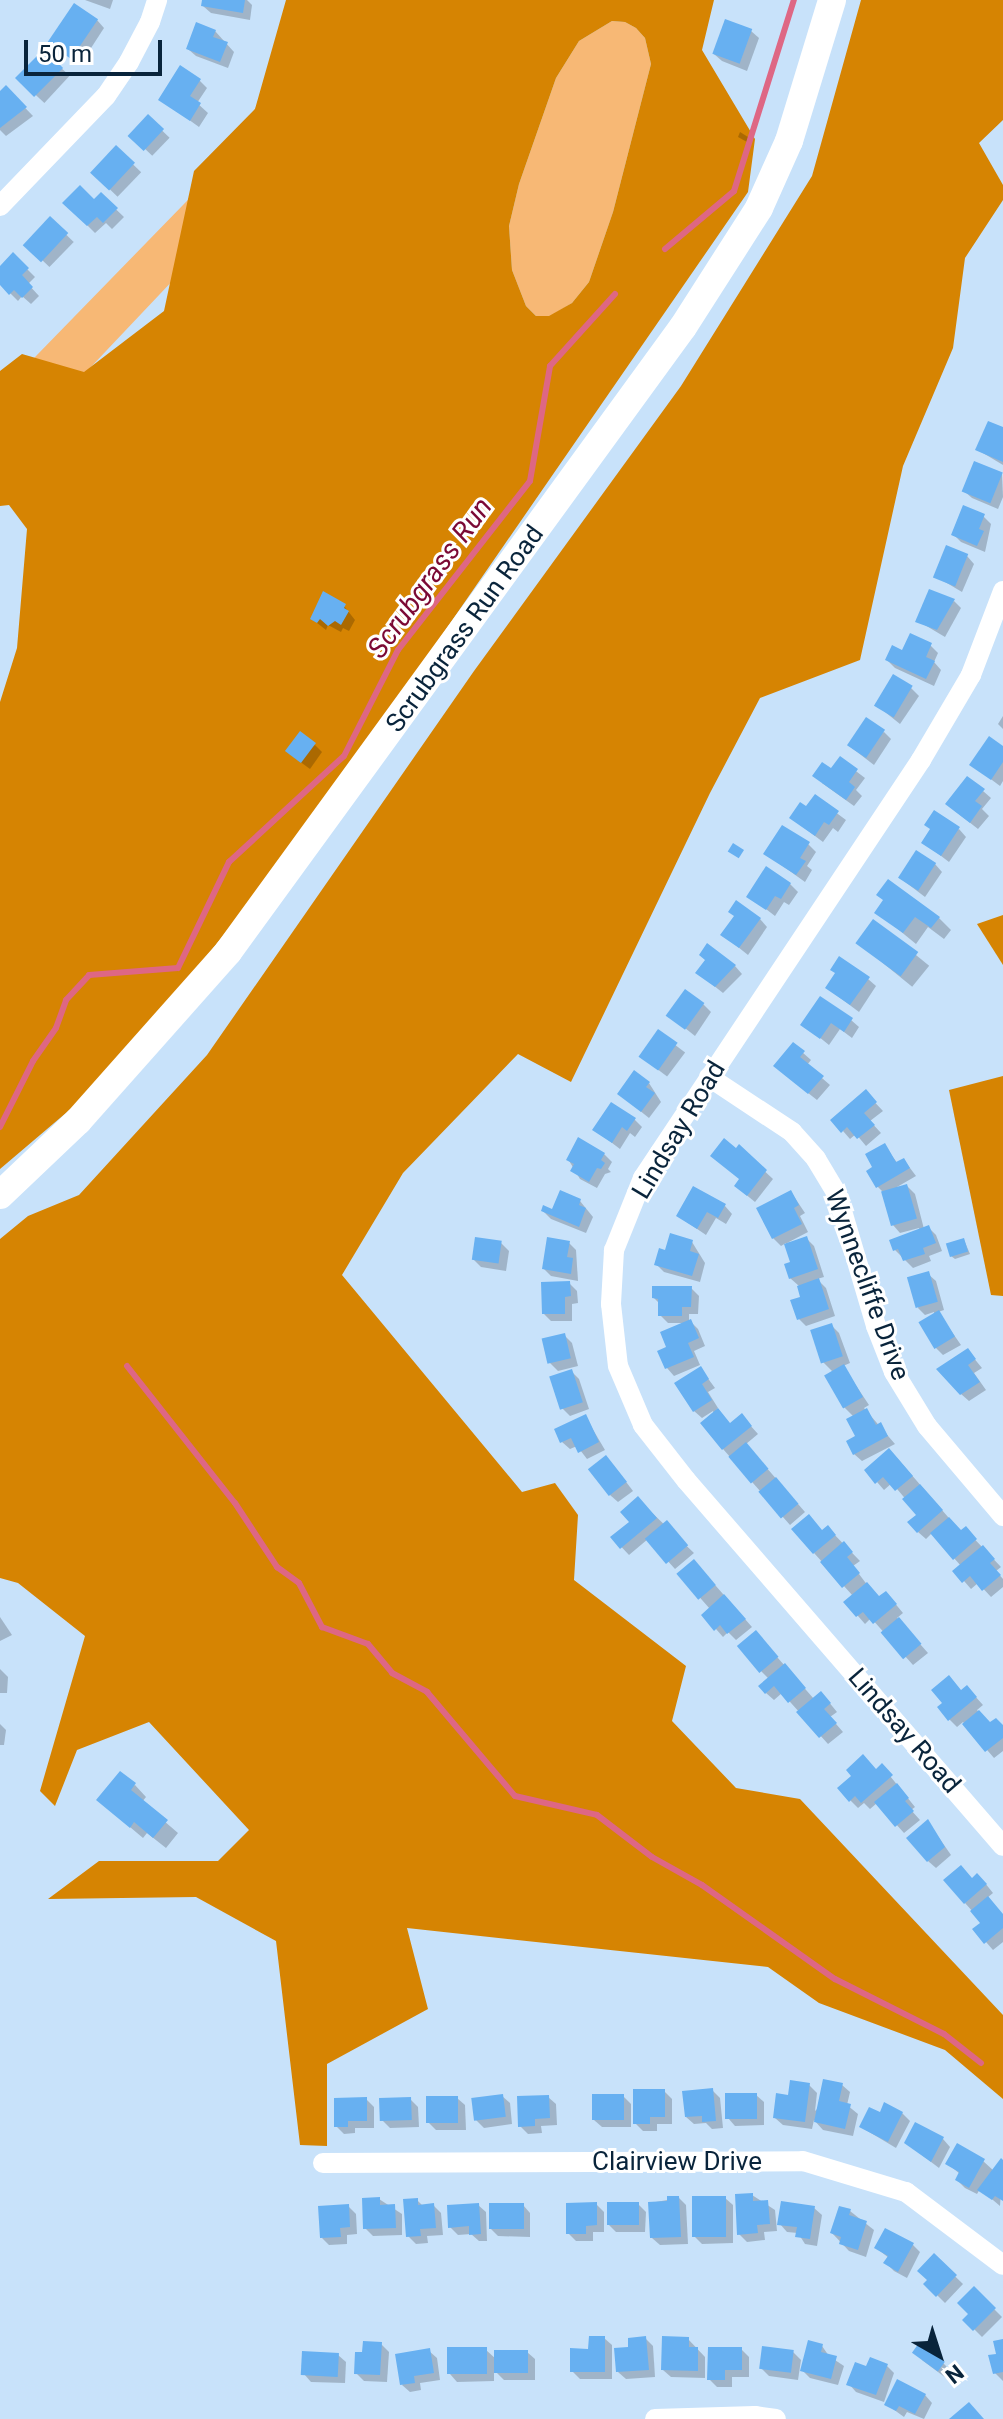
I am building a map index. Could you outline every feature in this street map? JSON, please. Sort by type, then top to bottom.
[{"type":"street","points":[[0,206],[106,96],[129,62],[150,22],[157,0]]},
{"type":"street","name":"Scrubgrass Run Road","points":[[0,1195],[78,1121],[228,952],[683,327],[759,208],[789,141],[832,0]]},
{"type":"street","name":"Lindsay Road","points":[[1003,591],[971,675],[921,760],[643,1178],[614,1250],[611,1304],[618,1366],[643,1425],[686,1480],[1003,1846]]},
{"type":"street","name":"Wynnecliffe Drive","points":[[709,1077],[792,1132],[816,1159],[837,1194],[876,1326],[894,1372],[927,1426],[1003,1516]]},
{"type":"street","name":"Clairview Drive","points":[[323,2163],[803,2161],[906,2192],[1003,2265]]},
{"type":"street","points":[[655,2419],[755,2416],[776,2419]]},
{"type":"shaded area","points":[[286,0],[714,0],[702,50],[755,139],[748,192],[306,832],[113,1073],[0,1169],[0,702],[17,648],[27,529],[9,505],[0,506],[0,371],[22,354],[84,372],[164,311],[194,171],[255,109]],"holes":[[[612,21],[625,22],[645,38],[651,64],[613,212],[589,282],[572,303],[549,316],[536,316],[526,306],[512,270],[509,226],[519,184],[556,78],[579,41]]]},
{"type":"shaded area","points":[[861,0],[1003,0],[1003,120],[979,143],[1003,185],[1003,200],[965,258],[953,348],[903,466],[860,660],[760,698],[710,793],[571,1082],[518,1054],[403,1173],[342,1275],[522,1492],[555,1483],[578,1515],[574,1580],[686,1666],[672,1721],[736,1788],[800,1799],[1003,2015],[1003,2099],[945,2050],[819,2003],[768,1967],[407,1928],[428,2009],[327,2064],[327,2146],[300,2145],[276,1941],[196,1897],[48,1899],[99,1861],[218,1861],[249,1830],[149,1722],[77,1750],[55,1806],[40,1791],[85,1636],[18,1583],[0,1578],[0,1239],[28,1216],[79,1195],[207,1055],[474,671],[681,386],[812,176]]},
{"type":"shaded area","points":[[612,21],[625,22],[636,28],[645,38],[651,64],[613,212],[589,282],[572,303],[549,317],[536,316],[526,306],[512,270],[509,226],[519,184],[556,78],[579,41]]},
{"type":"shaded area","points":[[295,43],[213,238],[0,463],[0,393],[257,129],[253,112]]},
{"type":"shaded area","points":[[1003,915],[1003,965],[977,924]]},
{"type":"shaded area","points":[[1003,1076],[1003,1296],[991,1295],[949,1090]]},
{"type":"building","points":[[202,0],[245,0],[243,13],[201,6]]},
{"type":"building","points":[[74,3],[98,19],[71,59],[47,43]]},
{"type":"building","points":[[725,19],[752,29],[740,64],[712,54]]},
{"type":"building","points":[[196,22],[216,30],[213,37],[228,42],[220,62],[186,49]]},
{"type":"building","points":[[44,49],[63,68],[34,97],[15,78]]},
{"type":"building","points":[[180,65],[201,79],[190,96],[201,103],[190,121],[158,100]]},
{"type":"building","points":[[6,85],[27,107],[0,128],[0,91]]},
{"type":"building","points":[[148,114],[164,129],[144,151],[128,136]]},
{"type":"building","points":[[116,145],[135,163],[109,191],[90,173]]},
{"type":"building","points":[[80,185],[94,199],[101,192],[118,208],[103,223],[97,217],[87,226],[62,203]]},
{"type":"building","points":[[50,216],[68,233],[41,262],[23,245]]},
{"type":"building","points":[[13,252],[29,268],[22,275],[33,287],[22,298],[14,290],[9,295],[0,285],[0,266]]},
{"type":"building","points":[[988,421],[1003,427],[1003,462],[975,450]]},
{"type":"building","points":[[974,461],[1003,473],[990,503],[962,492]]},
{"type":"building","points":[[963,505],[985,514],[979,529],[984,531],[977,546],[951,535]]},
{"type":"building","points":[[946,545],[968,554],[955,586],[933,577]]},
{"type":"building","points":[[929,589],[955,599],[937,630],[915,622]]},
{"type":"building","points":[[323,591],[346,604],[344,608],[349,611],[341,625],[335,621],[328,626],[320,619],[317,623],[310,619]]},
{"type":"building","points":[[910,633],[932,643],[926,657],[935,661],[926,679],[885,660],[892,645],[902,650]]},
{"type":"building","points":[[893,674],[913,686],[894,718],[874,706]]},
{"type":"building","points":[[866,717],[885,730],[866,758],[847,745]]},
{"type":"building","points":[[300,731],[316,743],[301,763],[285,751]]},
{"type":"building","points":[[989,736],[1003,746],[1003,762],[991,780],[969,765]]},
{"type":"building","points":[[840,756],[858,769],[849,782],[855,787],[846,800],[812,776],[822,762],[831,768]]},
{"type":"building","points":[[967,776],[985,789],[975,801],[982,806],[970,823],[945,804]]},
{"type":"building","points":[[815,794],[839,811],[829,825],[824,822],[815,836],[789,818],[800,802],[806,806]]},
{"type":"building","points":[[934,810],[960,827],[941,856],[921,843],[930,829],[924,825]]},
{"type":"building","points":[[782,825],[810,842],[800,858],[806,861],[796,875],[763,854]]},
{"type":"building","points":[[733,843],[744,850],[739,858],[728,851]]},
{"type":"building","points":[[916,850],[936,863],[918,891],[898,878]]},
{"type":"building","points":[[766,866],[791,883],[781,899],[775,896],[766,910],[746,897]]},
{"type":"building","points":[[888,879],[940,917],[931,928],[915,917],[903,933],[874,913],[883,900],[876,895]]},
{"type":"building","points":[[736,900],[761,918],[739,948],[720,935],[734,916],[728,912]]},
{"type":"building","points":[[873,919],[918,952],[901,976],[855,943]]},
{"type":"building","points":[[707,943],[736,965],[715,987],[695,973],[705,960],[699,955]]},
{"type":"building","points":[[839,956],[870,977],[850,1005],[825,988],[835,973],[830,970]]},
{"type":"building","points":[[685,989],[704,1003],[685,1030],[666,1016]]},
{"type":"building","points":[[820,996],[853,1018],[844,1032],[831,1023],[820,1039],[800,1025]]},
{"type":"building","points":[[658,1029],[678,1043],[658,1071],[638,1057]]},
{"type":"building","points":[[793,1042],[805,1051],[800,1057],[824,1076],[808,1094],[773,1066]]},
{"type":"building","points":[[634,1070],[650,1082],[646,1087],[655,1093],[641,1112],[617,1094]]},
{"type":"building","points":[[866,1089],[877,1102],[864,1113],[875,1125],[857,1139],[847,1127],[841,1133],[830,1120]]},
{"type":"building","points":[[611,1102],[636,1118],[627,1131],[622,1127],[612,1143],[592,1130]]},
{"type":"building","points":[[578,1137],[605,1153],[601,1160],[605,1163],[601,1169],[597,1168],[589,1182],[570,1171],[574,1164],[566,1160]]},
{"type":"building","points":[[724,1138],[736,1148],[739,1144],[767,1170],[747,1196],[734,1186],[739,1179],[710,1156]]},
{"type":"building","points":[[885,1143],[896,1162],[904,1158],[910,1168],[876,1188],[866,1171],[872,1167],[865,1154]]},
{"type":"building","points":[[907,1184],[917,1219],[891,1226],[881,1191]]},
{"type":"building","points":[[693,1186],[726,1204],[718,1218],[707,1212],[697,1229],[676,1216]]},
{"type":"building","points":[[560,1190],[581,1199],[579,1205],[586,1208],[579,1227],[541,1211],[543,1205],[552,1209]]},
{"type":"building","points":[[791,1190],[799,1205],[794,1208],[802,1224],[772,1239],[756,1208]]},
{"type":"building","points":[[929,1225],[936,1243],[923,1248],[925,1254],[903,1261],[898,1249],[893,1251],[889,1240]]},
{"type":"building","points":[[670,1233],[693,1240],[690,1251],[699,1254],[692,1276],[654,1265],[659,1248],[665,1250]]},
{"type":"building","points":[[807,1236],[818,1269],[789,1279],[784,1264],[790,1262],[784,1244]]},
{"type":"building","points":[[475,1237],[502,1241],[499,1264],[472,1260]]},
{"type":"building","points":[[547,1237],[570,1241],[567,1257],[573,1258],[571,1274],[542,1269]]},
{"type":"building","points":[[964,1238],[968,1251],[950,1257],[946,1244]]},
{"type":"building","points":[[929,1271],[938,1302],[916,1308],[907,1277]]},
{"type":"building","points":[[819,1278],[829,1309],[797,1320],[790,1300],[800,1297],[797,1286]]},
{"type":"building","points":[[570,1281],[571,1296],[565,1297],[565,1314],[542,1314],[541,1282]]},
{"type":"building","points":[[652,1286],[692,1286],[691,1307],[682,1307],[682,1316],[658,1316],[658,1299],[652,1298]]},
{"type":"building","points":[[939,1310],[955,1337],[934,1349],[918,1322]]},
{"type":"building","points":[[691,1319],[699,1338],[688,1343],[694,1357],[665,1369],[657,1351],[666,1347],[660,1332]]},
{"type":"building","points":[[832,1323],[843,1356],[821,1363],[810,1330]]},
{"type":"building","points":[[565,1333],[571,1358],[547,1364],[542,1338]]},
{"type":"building","points":[[968,1348],[976,1359],[968,1365],[980,1382],[960,1395],[936,1369]]},
{"type":"building","points":[[844,1364],[863,1397],[843,1408],[824,1376]]},
{"type":"building","points":[[701,1366],[709,1379],[702,1384],[712,1400],[693,1412],[674,1383]]},
{"type":"building","points":[[572,1369],[583,1402],[560,1410],[549,1376]]},
{"type":"building","points":[[718,1408],[730,1423],[742,1413],[752,1426],[722,1450],[700,1423]]},
{"type":"building","points":[[867,1408],[876,1425],[881,1422],[888,1436],[853,1455],[846,1441],[855,1436],[846,1419]]},
{"type":"building","points":[[586,1414],[599,1442],[578,1453],[571,1438],[560,1443],[554,1429]]},
{"type":"building","points":[[746,1442],[768,1469],[751,1484],[728,1457]]},
{"type":"building","points":[[889,1448],[913,1476],[895,1491],[883,1477],[875,1484],[864,1470]]},
{"type":"building","points":[[606,1455],[627,1482],[609,1496],[588,1469]]},
{"type":"building","points":[[776,1477],[798,1504],[781,1519],[758,1492]]},
{"type":"building","points":[[920,1484],[943,1510],[917,1533],[907,1522],[916,1515],[902,1499]]},
{"type":"building","points":[[638,1496],[657,1518],[620,1549],[610,1537],[629,1522],[620,1512]]},
{"type":"building","points":[[809,1514],[822,1530],[828,1525],[836,1535],[813,1554],[791,1529]]},
{"type":"building","points":[[949,1517],[961,1530],[966,1526],[977,1539],[953,1560],[930,1533]]},
{"type":"building","points":[[667,1520],[688,1545],[666,1564],[645,1539]]},
{"type":"building","points":[[844,1541],[853,1552],[847,1557],[860,1573],[842,1588],[820,1562]]},
{"type":"building","points":[[983,1545],[995,1559],[990,1563],[1001,1575],[982,1591],[970,1576],[962,1583],[952,1571]]},
{"type":"building","points":[[694,1559],[716,1585],[698,1600],[676,1574]]},
{"type":"building","points":[[867,1582],[879,1596],[886,1591],[897,1604],[873,1624],[863,1612],[856,1617],[843,1602]]},
{"type":"building","points":[[724,1594],[746,1619],[727,1634],[720,1625],[714,1631],[701,1615]]},
{"type":"building","points":[[899,1617],[921,1644],[903,1659],[881,1632]]},
{"type":"building","points":[[756,1630],[778,1657],[759,1673],[737,1646]]},
{"type":"building","points":[[785,1663],[806,1688],[788,1703],[774,1686],[765,1694],[758,1686]]},
{"type":"building","points":[[949,1675],[961,1690],[967,1685],[977,1697],[948,1721],[937,1707],[942,1703],[931,1690]]},
{"type":"building","points":[[821,1691],[831,1703],[824,1709],[837,1723],[819,1738],[796,1712]]},
{"type":"building","points":[[979,1710],[990,1722],[996,1718],[1003,1725],[1003,1738],[985,1752],[962,1724]]},
{"type":"building","points":[[863,1754],[876,1769],[882,1763],[893,1775],[861,1803],[855,1796],[849,1802],[837,1788],[851,1776],[846,1770]]},
{"type":"building","points":[[120,1771],[136,1783],[131,1790],[168,1820],[153,1838],[134,1822],[130,1828],[96,1800]]},
{"type":"building","points":[[897,1783],[909,1798],[905,1801],[914,1811],[895,1827],[874,1802]]},
{"type":"building","points":[[928,1819],[945,1847],[927,1862],[906,1838]]},
{"type":"building","points":[[961,1865],[972,1878],[977,1873],[987,1884],[964,1904],[943,1880]]},
{"type":"building","points":[[988,1896],[1003,1914],[1003,1928],[984,1944],[972,1929],[980,1923],[970,1911]]},
{"type":"building","points":[[823,2079],[843,2083],[839,2101],[851,2104],[845,2129],[814,2122]]},
{"type":"building","points":[[790,2080],[810,2083],[805,2122],[773,2118],[776,2093],[788,2095]]},
{"type":"building","points":[[713,2088],[716,2121],[702,2122],[702,2116],[685,2117],[682,2091]]},
{"type":"building","points":[[633,2089],[665,2089],[665,2117],[650,2117],[650,2124],[633,2124]]},
{"type":"building","points":[[725,2093],[757,2093],[757,2119],[725,2119]]},
{"type":"building","points":[[503,2094],[506,2117],[474,2121],[471,2098]]},
{"type":"building","points":[[592,2094],[624,2094],[624,2120],[592,2120]]},
{"type":"building","points":[[549,2095],[550,2118],[535,2119],[535,2126],[518,2127],[517,2096]]},
{"type":"building","points":[[426,2096],[458,2096],[458,2123],[426,2123]]},
{"type":"building","points":[[367,2097],[367,2121],[348,2121],[348,2127],[334,2127],[334,2098]]},
{"type":"building","points":[[411,2097],[412,2120],[380,2121],[379,2098]]},
{"type":"building","points":[[884,2102],[903,2112],[888,2142],[859,2127],[869,2107],[880,2112]]},
{"type":"building","points":[[915,2122],[944,2137],[931,2162],[904,2143]]},
{"type":"building","points":[[957,2143],[985,2159],[969,2188],[955,2180],[959,2172],[945,2164]]},
{"type":"building","points":[[1001,2158],[1003,2201],[995,2196],[992,2200],[977,2190]]},
{"type":"building","points":[[753,2193],[753,2201],[768,2200],[770,2224],[757,2225],[758,2233],[737,2235],[735,2194]]},
{"type":"building","points":[[667,2196],[679,2196],[681,2237],[650,2238],[648,2202],[667,2201]]},
{"type":"building","points":[[692,2196],[726,2196],[726,2237],[692,2237]]},
{"type":"building","points":[[380,2197],[380,2205],[395,2204],[396,2228],[363,2229],[362,2198]]},
{"type":"building","points":[[418,2198],[418,2205],[434,2203],[436,2228],[420,2229],[421,2236],[406,2237],[403,2199]]},
{"type":"building","points":[[781,2201],[815,2206],[810,2239],[795,2237],[797,2227],[777,2225]]},
{"type":"building","points":[[597,2202],[597,2225],[586,2226],[586,2234],[566,2234],[566,2203]]},
{"type":"building","points":[[607,2202],[639,2202],[639,2225],[607,2225]]},
{"type":"building","points":[[479,2203],[481,2234],[469,2235],[469,2226],[448,2228],[447,2205]]},
{"type":"building","points":[[489,2203],[524,2203],[524,2229],[489,2229]]},
{"type":"building","points":[[349,2204],[350,2227],[340,2228],[341,2237],[320,2238],[318,2206]]},
{"type":"building","points":[[839,2206],[851,2209],[849,2215],[867,2221],[858,2250],[839,2244],[841,2237],[830,2233]]},
{"type":"building","points":[[885,2228],[914,2243],[898,2272],[883,2263],[888,2256],[874,2248]]},
{"type":"building","points":[[934,2253],[957,2275],[936,2297],[923,2284],[927,2280],[917,2271]]},
{"type":"building","points":[[974,2286],[996,2308],[973,2331],[962,2320],[968,2314],[957,2303]]},
{"type":"building","points":[[589,2336],[605,2336],[605,2372],[570,2372],[570,2348],[588,2349]]},
{"type":"building","points":[[646,2336],[649,2370],[616,2372],[614,2348],[628,2347],[628,2338]]},
{"type":"building","points":[[662,2336],[689,2337],[689,2347],[698,2347],[698,2371],[661,2370]]},
{"type":"building","points":[[1003,2339],[1003,2372],[993,2374],[988,2355],[996,2354],[993,2341]]},
{"type":"building","points":[[808,2340],[823,2344],[821,2352],[837,2356],[831,2379],[800,2371]]},
{"type":"building","points":[[363,2341],[382,2342],[380,2375],[354,2374],[355,2352],[362,2352]]},
{"type":"building","points":[[919,2343],[945,2362],[938,2372],[912,2353]]},
{"type":"building","points":[[762,2346],[794,2350],[791,2373],[759,2369]]},
{"type":"building","points":[[447,2347],[487,2347],[487,2374],[447,2374]]},
{"type":"building","points":[[708,2347],[742,2347],[742,2370],[725,2370],[725,2380],[707,2380]]},
{"type":"building","points":[[430,2348],[434,2373],[414,2376],[415,2383],[400,2385],[395,2354]]},
{"type":"building","points":[[494,2350],[528,2350],[528,2373],[494,2373]]},
{"type":"building","points":[[302,2351],[339,2353],[338,2377],[301,2375]]},
{"type":"building","points":[[870,2357],[888,2364],[876,2395],[846,2385],[855,2362],[866,2366]]},
{"type":"building","points":[[897,2379],[926,2394],[915,2414],[899,2406],[896,2411],[884,2405]]},
{"type":"building","points":[[969,2402],[984,2419],[949,2419]]},
{"type":"waterway","name":"Scrubgrass Run","points":[[665,249],[734,191],[794,0]]},
{"type":"waterway","name":"Scrubgrass Run","points":[[0,1127],[33,1061],[56,1028],[66,1000],[89,975],[178,968],[229,862],[344,756],[398,650],[530,481],[550,366],[615,294]]},
{"type":"waterway","points":[[127,1366],[235,1503],[277,1567],[299,1583],[322,1627],[368,1644],[392,1673],[427,1692],[515,1796],[597,1815],[652,1857],[702,1885],[835,1979],[944,2034],[981,2063]]}]
